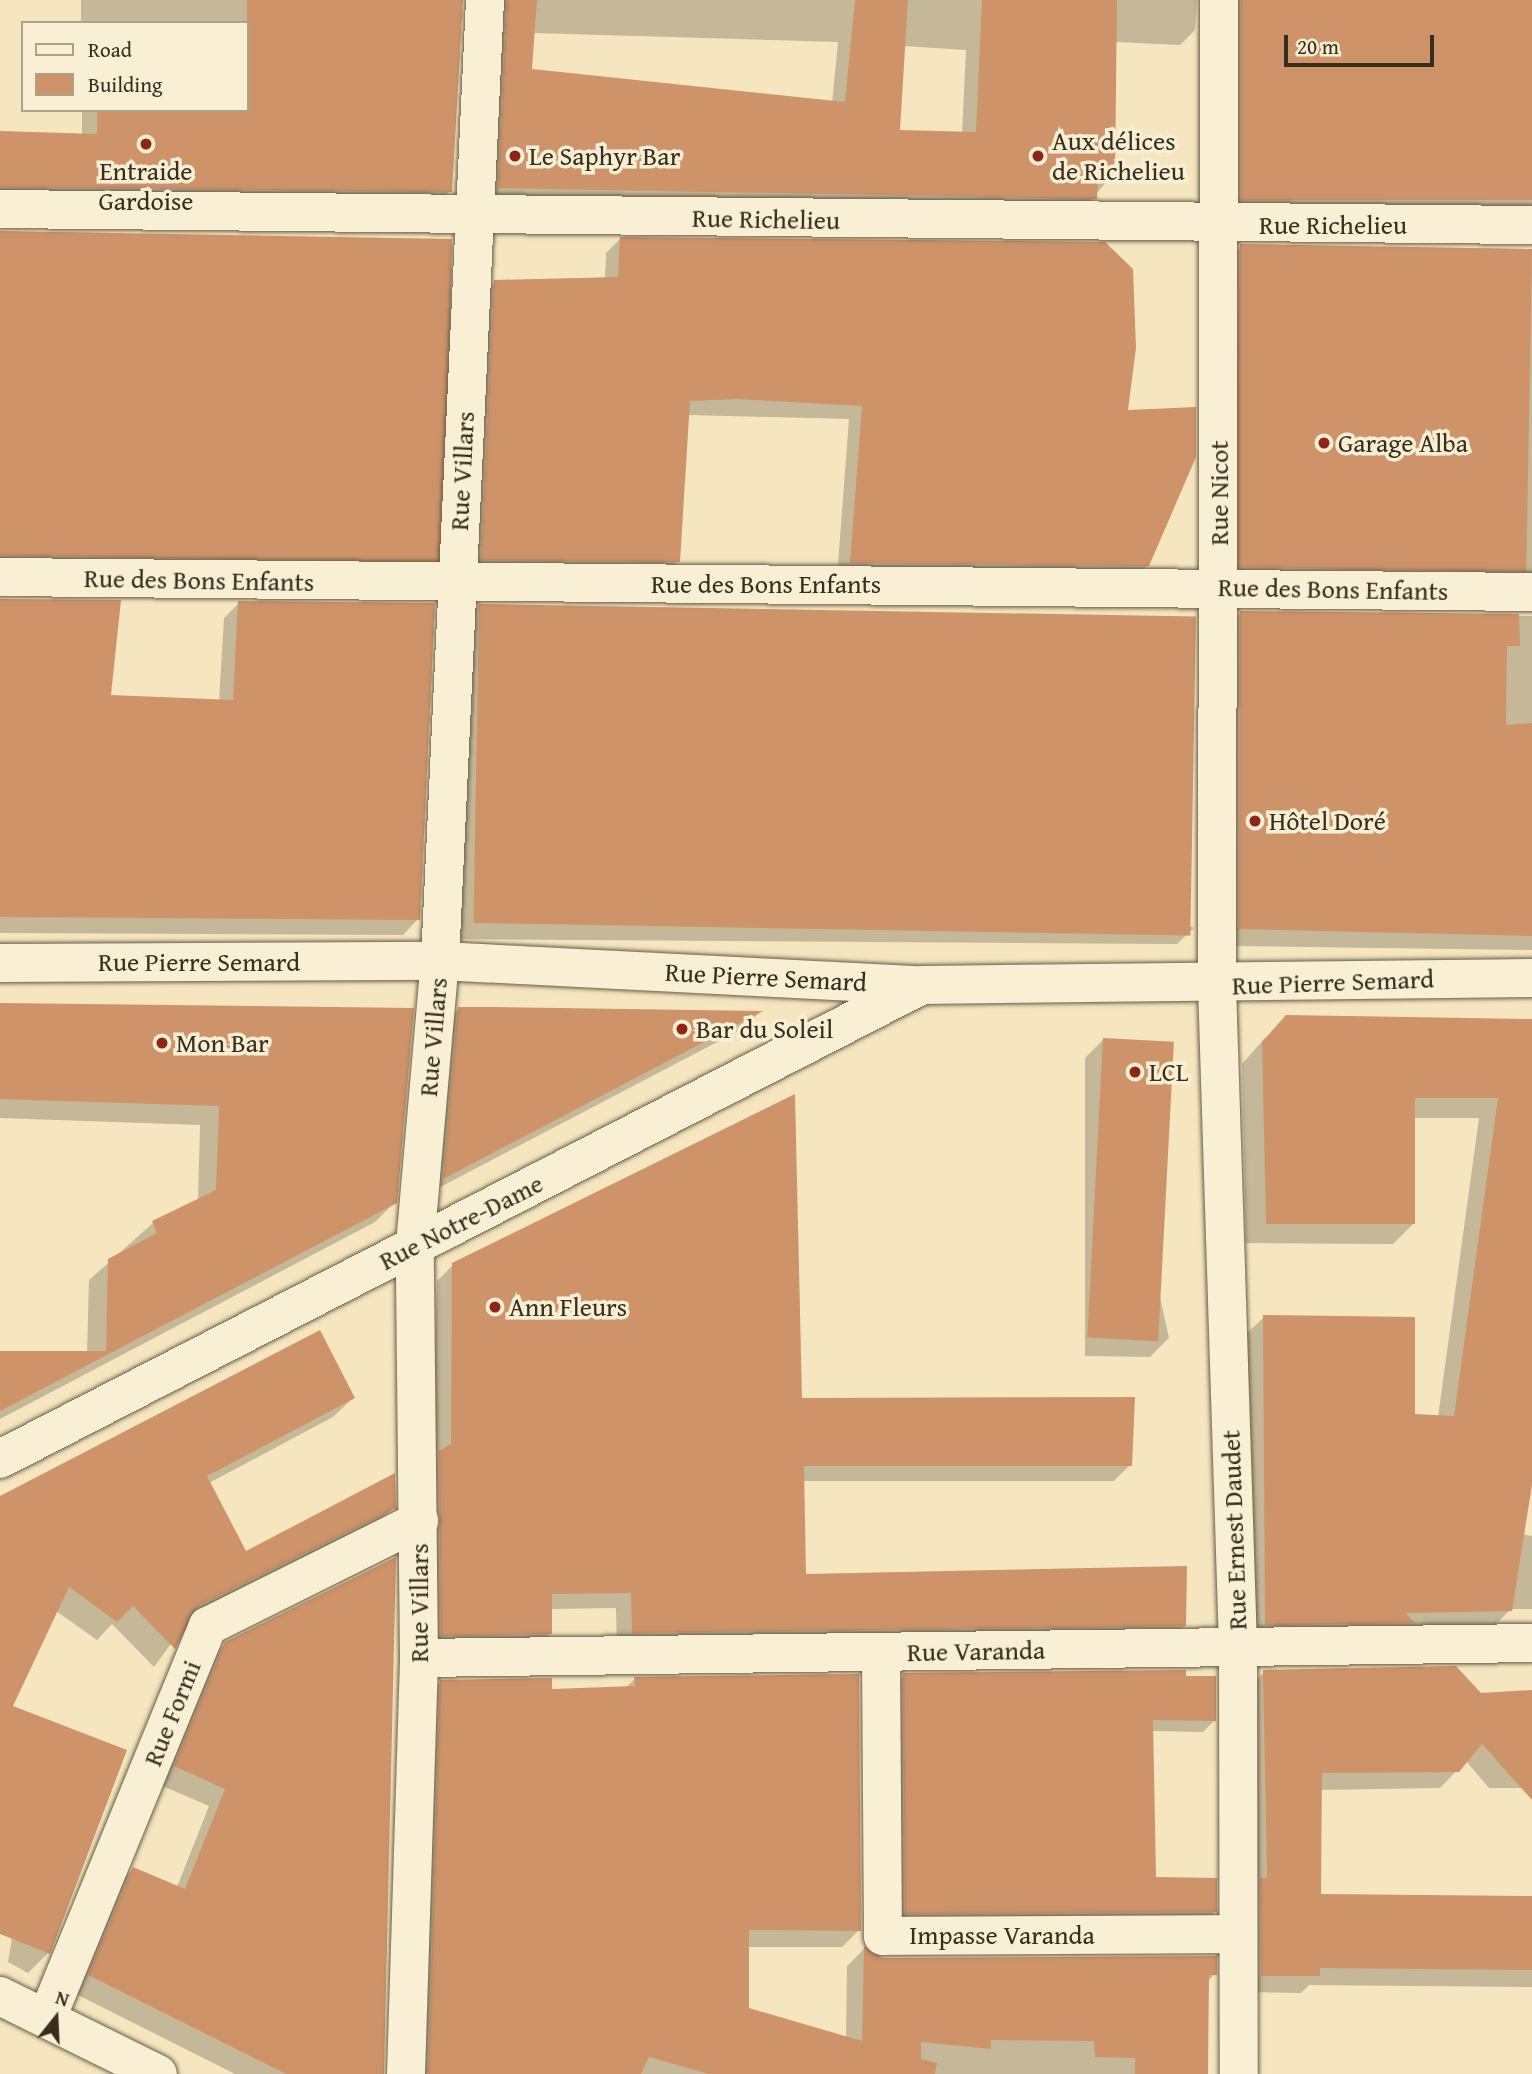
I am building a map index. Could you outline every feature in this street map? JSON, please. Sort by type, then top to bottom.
[{"type":"street","name":"Rue Villars","points":[[407,2074],[419,1658],[415,1245],[440,961],[485,0]]},
{"type":"street","name":"Rue Nicot","points":[[1217,986],[1220,588],[1217,226],[1219,0]]},
{"type":"street","name":"Rue Richelieu","points":[[0,209],[1217,226],[1532,225]]},
{"type":"street","name":"Rue des Bons Enfants","points":[[0,577],[456,584],[1532,592]]},
{"type":"street","name":"Rue Pierre Semard","points":[[0,963],[440,961],[922,985],[1217,986],[1368,976],[1532,978]]},
{"type":"street","name":"Rue Notre-Dame","points":[[0,1460],[922,985]]},
{"type":"street","name":"Rue Ernest Daudet","points":[[1217,986],[1238,1646],[1239,2074]]},
{"type":"street","name":"Rue Formi","points":[[47,2018],[208,1626],[419,1521]]},
{"type":"street","name":"Rue Varanda","points":[[419,1658],[1532,1643]]},
{"type":"street","name":"Impasse Varanda","points":[[881,1653],[883,1936],[1237,1934]]},
{"type":"street","points":[[0,1996],[158,2074]]},
{"type":"building","points":[[247,0],[463,0],[452,192],[0,187],[0,131],[97,134],[97,112],[248,112]]},
{"type":"building","points":[[507,0],[537,0],[532,69],[845,102],[855,0],[908,0],[900,130],[976,132],[982,0],[1117,0],[1115,175],[1098,177],[1097,199],[498,188]]},
{"type":"building","points":[[1241,0],[1532,0],[1532,200],[1241,200]]},
{"type":"building","points":[[0,231],[452,239],[446,563],[0,555]]},
{"type":"building","points":[[620,237],[1105,242],[1133,269],[1136,348],[1128,410],[1196,407],[1196,457],[1149,566],[850,563],[862,406],[737,399],[690,401],[680,562],[481,560],[494,280],[618,277]]},
{"type":"building","points":[[1240,244],[1532,249],[1526,572],[1234,567]]},
{"type":"building","points":[[0,599],[121,600],[111,695],[233,700],[238,601],[435,603],[420,920],[0,917]]},
{"type":"building","points":[[479,604],[1196,617],[1190,935],[473,923]]},
{"type":"building","points":[[1240,611],[1519,614],[1520,646],[1507,646],[1506,725],[1532,723],[1532,936],[1239,929]]},
{"type":"building","points":[[0,1003],[414,1008],[397,1203],[0,1411],[0,1351],[106,1351],[108,1259],[157,1233],[152,1221],[216,1190],[219,1106],[0,1099]]},
{"type":"building","points":[[458,1007],[492,1007],[763,1011],[443,1179]]},
{"type":"building","points":[[1286,1015],[1532,1019],[1532,1485],[1512,1611],[1406,1613],[1415,1623],[1265,1625],[1263,1315],[1415,1317],[1415,1414],[1454,1416],[1498,1098],[1415,1098],[1415,1224],[1266,1224],[1262,1042]]},
{"type":"building","points":[[1103,1038],[1174,1042],[1158,1341],[1087,1338]]},
{"type":"building","points":[[795,1094],[802,1398],[1135,1397],[1132,1466],[804,1466],[806,1574],[1187,1566],[1186,1626],[632,1633],[631,1593],[552,1594],[552,1634],[441,1636],[439,1451],[451,1444],[452,1263]]},
{"type":"building","points":[[320,1330],[355,1398],[207,1476],[246,1551],[395,1473],[396,1508],[198,1606],[175,1649],[133,1606],[117,1622],[69,1587],[13,1706],[127,1750],[50,1954],[0,1934],[0,1496]]},
{"type":"building","points":[[396,1557],[384,2074],[286,2074],[88,1975],[133,1867],[185,1889],[225,1789],[174,1766],[225,1642]]},
{"type":"building","points":[[1456,1666],[1481,1693],[1532,1690],[1532,1800],[1482,1744],[1459,1772],[1322,1773],[1321,1894],[1532,1896],[1532,1970],[1320,1968],[1320,1976],[1261,1976],[1260,1878],[1267,1878],[1263,1670]]},
{"type":"building","points":[[1186,1670],[1186,1676],[1216,1676],[1216,1721],[1153,1720],[1156,1877],[1217,1878],[1217,1912],[905,1914],[903,1673]]},
{"type":"building","points":[[859,1674],[861,1931],[749,1930],[749,2008],[862,2041],[864,1946],[883,1958],[1217,1956],[1217,1975],[1209,1975],[1208,2074],[1135,2074],[1135,2058],[1095,2057],[1094,2041],[991,2040],[991,2049],[921,2042],[921,2059],[937,2063],[935,2074],[709,2074],[649,2057],[641,2074],[428,2074],[440,1680],[552,1678],[552,1689],[635,1686],[634,1677]]},
{"type":"place","name":"Entraide Gardoise","points":[[146,144]]},
{"type":"place","name":"Le Saphyr Bar","points":[[515,156]]},
{"type":"place","name":"Aux délices de Richelieu","points":[[1038,156]]},
{"type":"place","name":"Garage Alba","points":[[1324,443]]},
{"type":"place","name":"Hôtel Doré","points":[[1255,821]]},
{"type":"place","name":"Bar du Soleil","points":[[682,1029]]},
{"type":"place","name":"Mon Bar","points":[[162,1043]]},
{"type":"place","name":"LCL","points":[[1135,1072]]},
{"type":"place","name":"Ann Fleurs","points":[[495,1307]]}]
